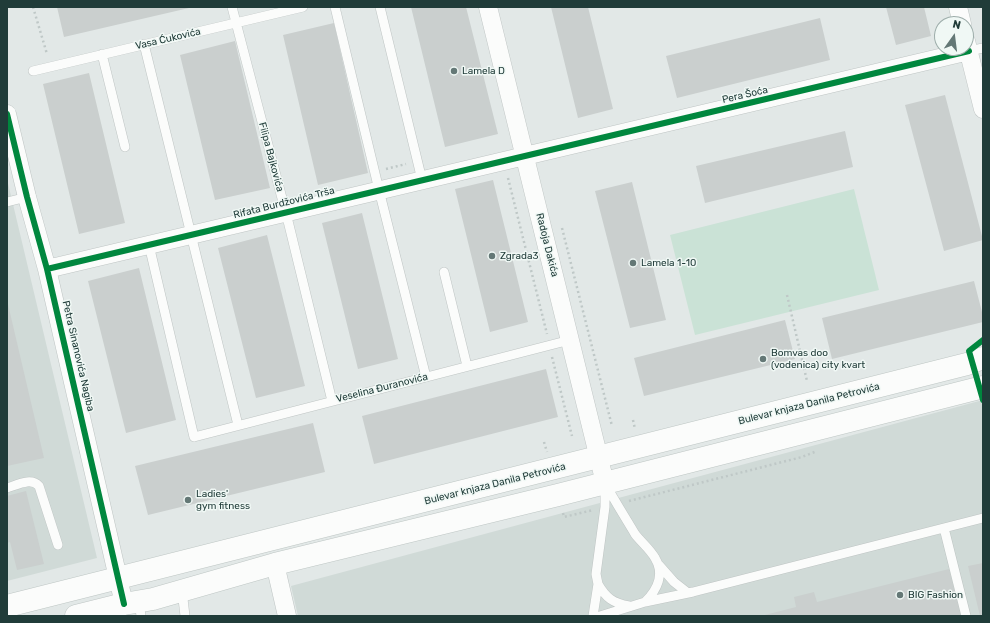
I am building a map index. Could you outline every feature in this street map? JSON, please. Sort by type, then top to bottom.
[{"type":"main road","name":"Bulevar knjaza Danila Petrovića","points":[[7,606],[598,458],[967,364],[983,358]]},
{"type":"main road","points":[[76,616],[135,607],[182,590],[275,564],[605,483],[983,387]]},
{"type":"street","name":"Radoja Dakića","points":[[488,7],[605,483]]},
{"type":"street","points":[[974,53],[983,109]]},
{"type":"street","name":"Pera Šoća","points":[[525,156],[936,56]]},
{"type":"street","name":"Petra Sinanovića Nagiba","points":[[7,114],[27,197],[47,269],[118,578],[135,607]]},
{"type":"street","name":"Rifata Burdžovića Trša","points":[[47,269],[525,156]]},
{"type":"street","points":[[275,564],[287,616]]},
{"type":"lane","name":"Filipa Bajkovića","points":[[232,7],[286,212],[332,401]]},
{"type":"lane","name":"Vasa Ćukovića","points":[[33,70],[303,7]]},
{"type":"lane","points":[[334,7],[426,377]]},
{"type":"lane","points":[[380,7],[422,180]]},
{"type":"lane","points":[[144,44],[238,425]]},
{"type":"lane","points":[[102,54],[125,146]]},
{"type":"lane","points":[[7,202],[27,197]]},
{"type":"lane","name":"Veselina Đuranovića","points":[[149,245],[194,437],[570,340]]},
{"type":"lane","points":[[444,272],[467,366]]},
{"type":"lane","points":[[7,488],[32,481],[39,486],[58,545]]},
{"type":"lane","points":[[605,483],[616,504],[637,536],[674,582],[688,593]]},
{"type":"lane","points":[[605,483],[605,507],[596,574],[598,584],[604,595],[610,600],[620,605],[630,606]]},
{"type":"lane","points":[[600,616],[645,602],[688,593],[983,518]]},
{"type":"lane","points":[[944,528],[966,616]]},
{"type":"lane","points":[[645,602],[654,593],[658,585],[660,576],[659,565]]},
{"type":"lane","points":[[593,616],[598,584]]},
{"type":"lane","points":[[182,590],[185,616]]},
{"type":"path","points":[[33,7],[50,66]]},
{"type":"path","points":[[374,172],[418,161]]},
{"type":"path","points":[[504,161],[572,436]]},
{"type":"path","points":[[560,220],[612,426]]},
{"type":"path","points":[[787,296],[807,381]]},
{"type":"shaded area","points":[[7,179],[97,558],[7,581]]},
{"type":"shaded area","points":[[983,400],[983,616],[298,616],[291,586]]},
{"type":"green space","points":[[854,189],[879,290],[695,335],[670,235]]},
{"type":"building","points":[[57,7],[189,7],[189,8],[64,37]]},
{"type":"building","name":"Lamela D","points":[[411,7],[466,7],[498,134],[445,147]]},
{"type":"building","points":[[551,7],[588,7],[613,109],[578,118]]},
{"type":"building","points":[[886,7],[924,7],[931,36],[896,45]]},
{"type":"building","points":[[820,18],[830,60],[677,98],[666,56]]},
{"type":"building","points":[[334,23],[368,173],[318,185],[283,35]]},
{"type":"building","points":[[235,41],[270,188],[215,200],[180,55]]},
{"type":"building","points":[[89,73],[125,223],[79,234],[43,84]]},
{"type":"building","points":[[945,95],[983,240],[944,251],[905,105]]},
{"type":"building","points":[[845,131],[853,167],[705,203],[696,166]]},
{"type":"building","name":"Zgrada3","points":[[493,180],[528,322],[490,332],[455,189]]},
{"type":"building","name":"Lamela 1-10","points":[[632,182],[666,320],[630,328],[595,191]]},
{"type":"building","points":[[362,213],[398,359],[358,369],[322,223]]},
{"type":"building","points":[[267,235],[305,386],[256,398],[218,248]]},
{"type":"building","points":[[139,268],[176,420],[126,433],[88,281]]},
{"type":"building","points":[[974,281],[983,316],[983,322],[832,359],[822,318]]},
{"type":"building","points":[[7,300],[44,458],[7,466]]},
{"type":"building","points":[[785,320],[795,359],[644,396],[634,358]]},
{"type":"building","points":[[546,369],[558,417],[374,464],[362,416]]},
{"type":"building","points":[[313,423],[325,472],[148,515],[135,466]]},
{"type":"building","points":[[26,491],[44,564],[17,570],[10,542],[7,543],[7,496]]},
{"type":"building","name":"BIG Fashion","points":[[983,563],[983,616],[980,616],[968,566]]},
{"type":"building","name":"BIG Fashion","points":[[949,569],[961,616],[761,616],[796,607],[794,597],[814,592],[817,602]]},
{"type":"cycle path","points":[[47,269],[948,56]]},
{"type":"cycle path","points":[[7,114],[27,197],[47,269],[124,604]]},
{"type":"cycle path","points":[[983,340],[969,351],[983,400]]},
{"type":"place","name":"Lamela D","points":[[454,71]]},
{"type":"place","name":"Zgrada3","points":[[492,256]]},
{"type":"place","name":"Lamela 1-10","points":[[633,263]]},
{"type":"place","name":"Bomvas doo (vodenica) city kvart","points":[[763,359]]},
{"type":"place","name":"Ladies' gym fitness","points":[[188,500]]},
{"type":"place","name":"BIG Fashion","points":[[900,595]]}]
